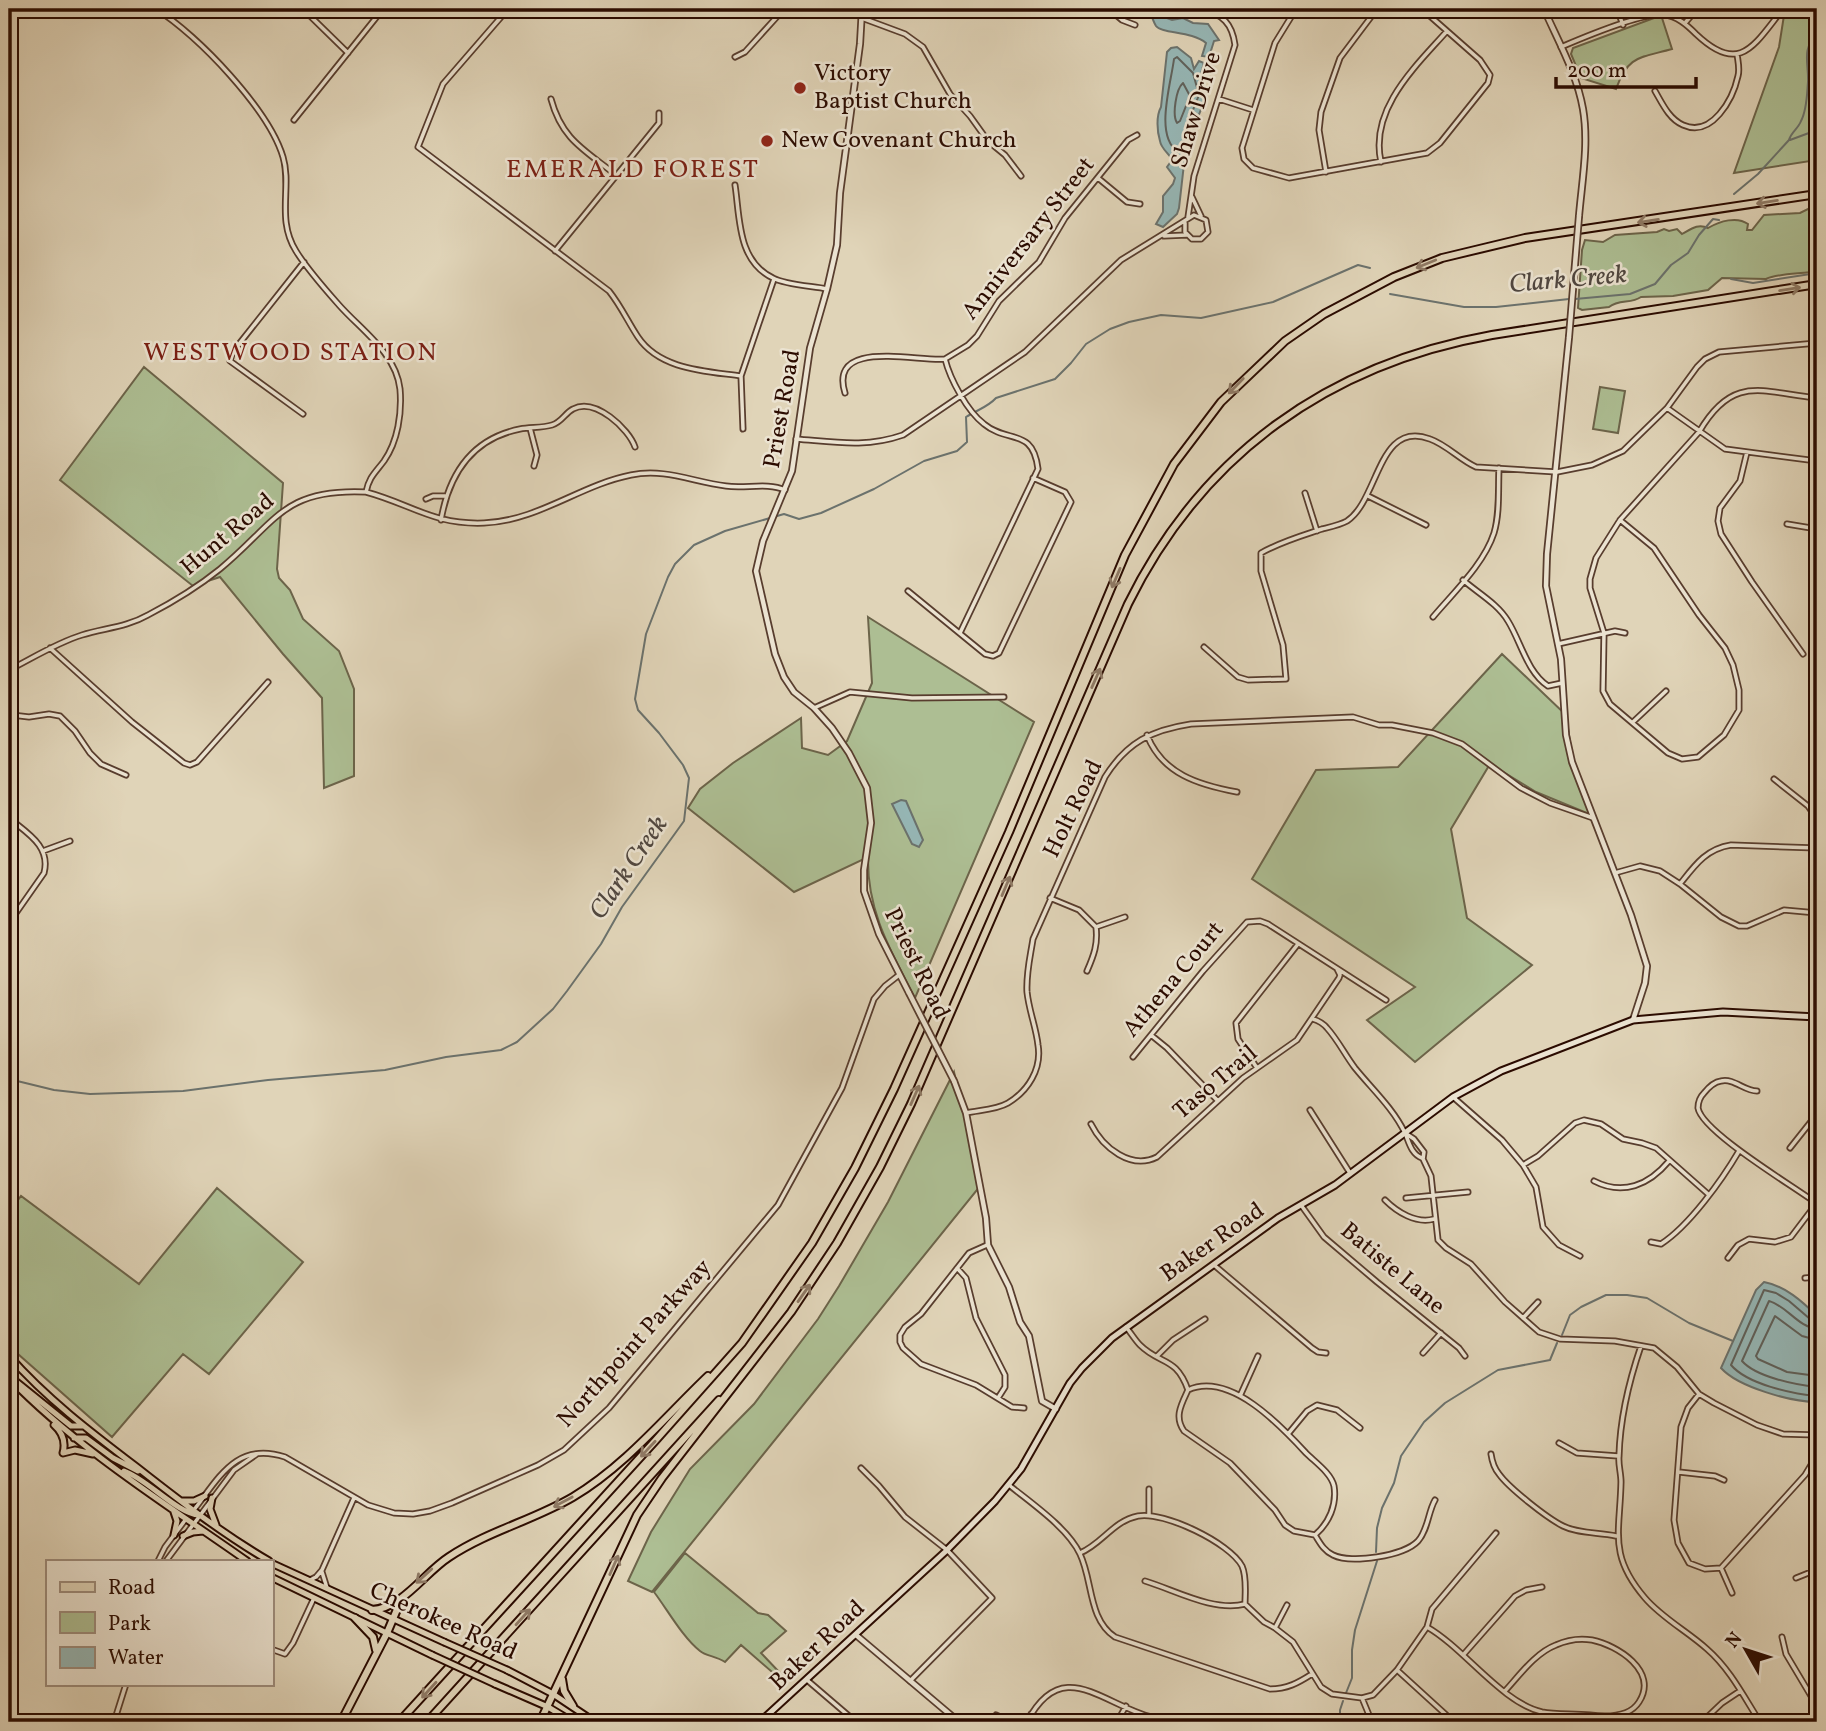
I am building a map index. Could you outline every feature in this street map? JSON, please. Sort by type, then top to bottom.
[{"type":"highway","points":[[399,1722],[742,1343],[806,1252],[866,1149],[1009,832],[1125,555],[1174,464],[1221,402],[1256,365],[1324,314],[1384,282],[1442,258],[1525,239],[1817,194]]},
{"type":"highway","points":[[570,1720],[542,1722],[637,1515],[654,1489],[764,1349],[815,1278],[843,1233],[911,1104],[1135,590],[1165,539],[1216,477],[1259,436],[1304,405],[1347,380],[1402,357],[1480,337],[1817,284]]},
{"type":"highway","points":[[372,1610],[386,1608],[402,1599],[449,1557],[557,1506],[598,1480],[654,1430],[742,1343]]},
{"type":"highway","points":[[428,1722],[764,1349]]},
{"type":"highway","points":[[341,1722],[402,1599]]},
{"type":"highway","points":[[355,1618],[373,1637],[376,1652]]},
{"type":"highway","points":[[562,1678],[564,1691],[573,1706]]},
{"type":"main road","points":[[9,18],[12,9]]},
{"type":"main road","name":"Baker Road","points":[[760,1722],[947,1550],[1009,1485],[1036,1446],[1082,1368],[1126,1327],[1276,1219],[1350,1173],[1453,1097],[1501,1071],[1633,1020],[1723,1012],[1817,1017]]},
{"type":"main road","points":[[9,1356],[39,1388],[83,1426],[180,1501],[193,1523],[246,1560]]},
{"type":"main road","points":[[9,1377],[71,1426],[83,1426]]},
{"type":"main road","points":[[9,1377],[74,1438],[172,1509],[200,1514]]},
{"type":"main road","points":[[19,1388],[28,1402],[62,1434],[63,1453],[83,1450],[101,1458]]},
{"type":"main road","points":[[74,1438],[86,1438],[113,1458],[145,1474]]},
{"type":"main road","points":[[117,1469],[140,1478],[190,1514]]},
{"type":"main road","points":[[180,1501],[194,1501],[205,1496]]},
{"type":"main road","points":[[212,1498],[211,1513],[218,1528]]},
{"type":"main road","points":[[172,1509],[177,1521],[174,1535]]},
{"type":"main road","name":"Cherokee Road","points":[[200,1514],[267,1560]]},
{"type":"main road","points":[[183,1536],[204,1531]]},
{"type":"main road","name":"Cherokee Road","points":[[273,1563],[507,1670],[553,1694],[595,1722]]},
{"type":"main road","name":"Cherokee Road","points":[[273,1578],[432,1655],[548,1707],[570,1720]]},
{"type":"street","points":[[156,9],[195,39],[224,68],[265,123],[284,158],[286,230],[295,250],[339,305],[391,362],[400,390],[397,432],[383,462],[370,475],[366,492],[441,520],[485,523],[540,512],[620,478],[640,473],[678,474],[731,487],[772,487],[785,490]]},
{"type":"street","points":[[303,9],[348,53]]},
{"type":"street","points":[[294,120],[383,9]]},
{"type":"street","points":[[508,9],[443,84],[418,146],[609,291],[639,339],[656,356],[684,367],[741,376]]},
{"type":"street","points":[[735,57],[745,52],[784,9]]},
{"type":"street","name":"Priest Road","points":[[862,9],[840,192],[837,245],[810,348],[792,471],[759,551],[757,582],[778,663],[794,692],[814,708],[832,728],[867,788],[871,823],[864,870],[864,891],[873,920],[954,1081],[966,1113],[986,1219],[988,1245],[1009,1287],[1017,1314],[1028,1336],[1042,1401],[1056,1409]]},
{"type":"street","points":[[1109,9],[1122,20],[1135,25]]},
{"type":"street","name":"Shaw Drive","points":[[1187,221],[1194,176],[1235,45],[1233,30],[1226,19],[1202,9]]},
{"type":"street","points":[[1296,9],[1275,43],[1242,148],[1244,159],[1249,166],[1289,178],[1423,155],[1432,151],[1488,83],[1490,75],[1480,60],[1422,9]]},
{"type":"street","points":[[1326,172],[1319,131],[1321,112],[1338,61],[1377,9]]},
{"type":"street","points":[[1544,9],[1578,88],[1585,128],[1546,586],[1559,644],[1566,735],[1572,762],[1647,966],[1645,984],[1633,1020]]},
{"type":"street","points":[[1618,9],[1623,25]]},
{"type":"street","points":[[1685,23],[1697,9]]},
{"type":"street","points":[[1561,47],[1656,15],[1669,16],[1685,23],[1713,50],[1722,54],[1737,54],[1751,47],[1783,9]]},
{"type":"street","points":[[862,18],[905,34],[923,47],[950,94],[1021,176]]},
{"type":"street","points":[[1381,162],[1379,141],[1394,94],[1403,80],[1447,31]]},
{"type":"street","points":[[1655,91],[1675,120],[1688,127],[1706,125],[1719,115],[1735,84],[1739,72],[1737,54]]},
{"type":"street","points":[[1218,98],[1253,110]]},
{"type":"street","points":[[551,99],[556,118],[569,138],[616,175]]},
{"type":"street","points":[[555,251],[659,123],[660,113]]},
{"type":"street","name":"Anniversary Street","points":[[945,359],[977,336],[999,301],[1040,262],[1065,218],[1128,140],[1137,135]]},
{"type":"street","points":[[1097,178],[1128,202],[1140,204]]},
{"type":"street","points":[[735,185],[737,221],[745,247],[757,265],[774,279],[827,289]]},
{"type":"street","name":"Shaw Drive","points":[[1192,197],[1201,216]]},
{"type":"street","points":[[796,439],[861,444],[882,442],[903,435],[1025,352],[1121,260],[1139,247],[1194,215],[1201,216],[1208,226],[1206,235],[1195,240],[1187,235],[1162,236]]},
{"type":"street","points":[[1187,221],[1187,235]]},
{"type":"street","points":[[303,414],[230,361],[239,344],[304,262]]},
{"type":"street","points":[[743,429],[741,376],[774,279]]},
{"type":"street","points":[[1204,648],[1238,677],[1248,680],[1286,679],[1283,645],[1261,571],[1261,553],[1275,545],[1346,522],[1362,507],[1384,454],[1402,439],[1417,435],[1433,439],[1464,462],[1476,467],[1557,472],[1592,465],[1623,451],[1667,408],[1696,367],[1705,359],[1719,352],[1817,343]]},
{"type":"street","points":[[845,393],[843,380],[846,370],[859,358],[873,356],[930,361],[945,359],[949,376],[975,415],[988,427],[1032,445],[1038,468],[960,633]]},
{"type":"street","points":[[1620,520],[1654,548],[1725,648],[1733,665],[1739,690],[1739,710],[1712,748],[1698,757],[1682,759],[1668,753],[1610,704],[1603,691],[1604,633],[1590,588],[1590,572],[1620,520],[1699,432],[1720,404],[1745,391],[1760,390],[1817,398]]},
{"type":"street","points":[[441,520],[445,496],[453,479],[475,449],[491,439],[519,429],[556,424],[576,407],[595,406],[632,436],[635,447]]},
{"type":"street","points":[[1667,408],[1725,449],[1817,461]]},
{"type":"street","points":[[530,428],[537,455],[534,466]]},
{"type":"street","points":[[1747,452],[1740,481],[1720,508],[1718,521],[1721,534],[1803,654]]},
{"type":"street","points":[[1433,617],[1487,549],[1498,508],[1499,468]]},
{"type":"street","points":[[908,591],[985,654],[996,655],[1002,649],[1071,502],[1065,492],[1034,478]]},
{"type":"street","name":"Hunt Road","points":[[9,670],[51,648],[83,635],[127,625],[159,609],[221,568],[278,513],[297,502],[333,492],[366,492]]},
{"type":"street","points":[[1306,493],[1317,531]]},
{"type":"street","points":[[426,499],[445,496]]},
{"type":"street","points":[[1368,496],[1426,525]]},
{"type":"street","points":[[1787,524],[1817,530]]},
{"type":"street","points":[[1463,580],[1497,607],[1507,619],[1538,679],[1548,687],[1562,683]]},
{"type":"street","points":[[1559,644],[1615,631],[1625,633]]},
{"type":"street","points":[[51,648],[132,722],[190,765],[197,762],[268,682]]},
{"type":"street","points":[[1633,722],[1666,691]]},
{"type":"street","points":[[814,708],[850,692],[912,698],[1004,697]]},
{"type":"street","points":[[9,694],[12,715],[9,723]]},
{"type":"street","points":[[12,715],[60,716],[102,764],[126,775]]},
{"type":"street","name":"Holt Road","points":[[966,1113],[1006,1104],[1023,1092],[1035,1072],[1039,1049],[1028,994],[1027,964],[1033,939],[1105,777],[1114,763],[1147,735],[1166,728],[1191,724],[1353,717],[1379,725],[1433,733],[1462,744],[1521,788],[1550,803],[1595,819]]},
{"type":"street","points":[[1147,735],[1153,750],[1188,780],[1237,792]]},
{"type":"street","points":[[1774,779],[1808,806],[1817,819]]},
{"type":"street","points":[[9,818],[39,844],[46,865],[44,873],[9,923]]},
{"type":"street","points":[[43,851],[70,841]]},
{"type":"street","points":[[1680,884],[1706,853],[1717,847],[1731,845],[1817,848]]},
{"type":"street","points":[[1615,873],[1640,866],[1661,872],[1721,917],[1739,926],[1747,926],[1784,910],[1817,913]]},
{"type":"street","points":[[1050,898],[1079,910],[1096,927],[1098,940],[1087,971]]},
{"type":"street","points":[[1096,927],[1125,917]]},
{"type":"street","name":"Athena Court","points":[[1133,1057],[1245,923],[1265,922],[1386,1000]]},
{"type":"street","points":[[1257,1069],[1238,1039],[1236,1023],[1298,943]]},
{"type":"street","name":"Taso Trail","points":[[1091,1124],[1097,1134],[1128,1160],[1140,1162],[1157,1157],[1257,1069],[1295,1042],[1339,978],[1337,969]]},
{"type":"street","name":"Northpoint Parkway","points":[[257,1454],[285,1457],[376,1509],[413,1514],[437,1509],[545,1462],[564,1450],[600,1417],[778,1205],[842,1088],[874,999],[899,975]]},
{"type":"street","points":[[1313,1019],[1327,1028],[1405,1133],[1412,1150],[1423,1159],[1432,1176],[1434,1219],[1436,1234],[1441,1244],[1471,1264],[1539,1332],[1560,1339],[1615,1341],[1654,1348],[1699,1394],[1770,1430],[1783,1434],[1817,1435]]},
{"type":"street","points":[[1151,1035],[1219,1101]]},
{"type":"street","points":[[1727,1258],[1738,1245],[1749,1239],[1776,1242],[1791,1237],[1817,1203],[1739,1151],[1704,1120],[1698,1108],[1700,1097],[1719,1081],[1730,1081],[1750,1091],[1757,1091]]},
{"type":"street","points":[[1453,1097],[1502,1140],[1523,1165],[1536,1187],[1543,1227],[1559,1245],[1580,1256]]},
{"type":"street","points":[[1310,1110],[1350,1173]]},
{"type":"street","points":[[1790,1147],[1817,1114]]},
{"type":"street","points":[[1523,1165],[1538,1156],[1575,1123],[1584,1120],[1601,1124],[1623,1139],[1656,1148],[1708,1194]]},
{"type":"street","points":[[1405,1133],[1414,1139],[1424,1152],[1423,1159]]},
{"type":"street","points":[[1651,1242],[1661,1244],[1675,1236],[1739,1151]]},
{"type":"street","points":[[1594,1181],[1606,1187],[1625,1189],[1643,1184],[1658,1174],[1669,1161]]},
{"type":"street","points":[[1406,1198],[1468,1192]]},
{"type":"street","points":[[1385,1199],[1397,1212],[1404,1215],[1429,1221],[1434,1219]]},
{"type":"street","name":"Batiste Lane","points":[[1301,1205],[1324,1237],[1465,1356]]},
{"type":"street","points":[[988,1245],[969,1253],[921,1314],[905,1327],[900,1335],[900,1342],[921,1364],[976,1385],[1012,1407],[1024,1408]]},
{"type":"street","points":[[1213,1264],[1312,1348],[1326,1353]]},
{"type":"street","points":[[957,1268],[966,1278],[981,1330],[1005,1375],[1004,1387],[998,1398]]},
{"type":"street","points":[[1805,1278],[1817,1277]]},
{"type":"street","points":[[1523,1318],[1538,1302]]},
{"type":"street","points":[[1158,1355],[1173,1340],[1205,1319]]},
{"type":"street","points":[[1126,1327],[1142,1347],[1178,1370],[1188,1390],[1178,1417],[1184,1432],[1230,1463],[1251,1483],[1285,1525],[1294,1531],[1315,1535],[1325,1550],[1336,1557],[1347,1559],[1396,1553],[1410,1547],[1419,1540],[1435,1500]]},
{"type":"street","points":[[1423,1353],[1441,1333]]},
{"type":"street","points":[[1641,1346],[1628,1383],[1618,1456],[1621,1480],[1616,1536],[1621,1560],[1633,1583],[1647,1600],[1708,1650],[1731,1676],[1760,1722]]},
{"type":"street","points":[[1240,1396],[1258,1356]]},
{"type":"street","points":[[1188,1390],[1198,1386],[1207,1387],[1240,1396],[1267,1413],[1327,1474],[1334,1485],[1330,1516],[1325,1527],[1315,1535]]},
{"type":"street","points":[[1699,1394],[1688,1408],[1681,1427],[1674,1520],[1678,1543],[1689,1563],[1705,1569],[1721,1567],[1805,1475],[1817,1455]]},
{"type":"street","points":[[1287,1434],[1307,1411],[1317,1405],[1337,1410],[1360,1428]]},
{"type":"street","points":[[1559,1443],[1577,1454],[1618,1456]]},
{"type":"street","points":[[159,1560],[190,1514],[235,1461],[246,1455],[257,1454]]},
{"type":"street","points":[[167,1560],[237,1467],[257,1454]]},
{"type":"street","points":[[1491,1454],[1500,1476],[1564,1527],[1616,1536]]},
{"type":"street","points":[[861,1468],[905,1517],[947,1550],[992,1598],[909,1681]]},
{"type":"street","points":[[1679,1472],[1715,1476],[1724,1480]]},
{"type":"street","points":[[1009,1485],[1068,1537],[1080,1553],[1100,1622],[1115,1637],[1270,1689],[1283,1689],[1298,1684],[1312,1674]]},
{"type":"street","points":[[1149,1489],[1149,1515]]},
{"type":"street","points":[[307,1580],[316,1577],[322,1570],[354,1497]]},
{"type":"street","points":[[1080,1553],[1099,1543],[1121,1521],[1149,1515],[1209,1537],[1235,1556],[1244,1569],[1245,1604],[1264,1622],[1293,1642],[1321,1687],[1332,1694],[1362,1698],[1373,1695],[1397,1670],[1427,1626],[1432,1609],[1496,1534]]},
{"type":"street","points":[[1817,1551],[1811,1572],[1817,1584]]},
{"type":"street","points":[[1721,1567],[1731,1593]]},
{"type":"street","points":[[322,1570],[328,1590]]},
{"type":"street","points":[[1797,1578],[1811,1572]]},
{"type":"street","points":[[1145,1581],[1209,1603],[1229,1607],[1245,1604]]},
{"type":"street","points":[[1464,1654],[1515,1596],[1526,1590],[1542,1587]]},
{"type":"street","points":[[273,1650],[285,1654],[314,1598]]},
{"type":"street","points":[[1275,1628],[1287,1605]]},
{"type":"street","points":[[1427,1626],[1440,1634],[1504,1691],[1517,1701],[1541,1712],[1617,1716],[1632,1710],[1640,1701],[1643,1688],[1642,1676],[1637,1666],[1624,1653],[1605,1643],[1589,1639],[1569,1640],[1553,1646],[1539,1655],[1504,1691]]},
{"type":"street","points":[[856,1635],[960,1722]]},
{"type":"street","points":[[1782,1637],[1786,1654],[1817,1706]]},
{"type":"street","points":[[1397,1670],[1454,1722]]},
{"type":"street","points":[[807,1680],[856,1722]]},
{"type":"street","points":[[114,1722],[125,1686]]},
{"type":"street","points":[[1027,1722],[1051,1693],[1072,1687],[1096,1692],[1151,1717],[1185,1721],[1216,1716],[1221,1717],[1224,1722]]},
{"type":"street","points":[[1702,1722],[1722,1703],[1741,1691]]},
{"type":"street","points":[[1362,1698],[1369,1715],[1376,1722]]},
{"type":"street","points":[[1117,1722],[1126,1706]]},
{"type":"street","points":[[1541,1712],[1541,1722]]},
{"type":"street","points":[[1031,1714],[1049,1722]]},
{"type":"street","points":[[996,1715],[1010,1722]]},
{"type":"street","points":[[946,1722],[951,1716]]},
{"type":"green space","points":[[1785,9],[1817,9],[1817,160],[1734,173],[1779,47]]},
{"type":"green space","points":[[1654,18],[1662,18],[1672,49],[1643,57],[1631,64],[1616,89],[1581,78],[1571,54],[1573,48]]},
{"type":"green space","points":[[1810,208],[1817,209],[1817,271],[1766,279],[1722,278],[1708,290],[1673,296],[1641,297],[1609,307],[1582,310],[1578,308],[1585,240],[1603,242],[1615,235],[1657,232],[1664,229],[1677,229],[1682,234],[1698,226],[1708,228],[1734,220],[1748,224],[1747,230],[1752,230],[1764,215],[1800,213]]},
{"type":"green space","points":[[144,367],[283,483],[277,569],[279,578],[290,590],[303,619],[339,651],[354,689],[354,776],[324,788],[322,698],[220,577],[193,586],[60,480]]},
{"type":"green space","points":[[1600,387],[1625,391],[1618,433],[1593,429]]},
{"type":"green space","points":[[868,617],[1034,722],[915,998],[889,947],[876,913],[868,857],[794,892],[688,808],[700,789],[733,763],[801,718],[802,748],[828,755],[847,741],[872,683]]},
{"type":"green space","points":[[1502,654],[1566,715],[1573,762],[1594,816],[1536,792],[1490,764],[1451,829],[1467,918],[1532,965],[1415,1062],[1367,1020],[1415,987],[1252,879],[1316,770],[1398,767]]},
{"type":"green space","points":[[954,1072],[981,1185],[652,1592],[628,1581],[651,1532],[690,1469],[754,1404],[818,1319],[888,1202]]},
{"type":"green space","points":[[217,1188],[303,1262],[209,1374],[183,1354],[112,1437],[18,1354],[9,1342],[9,1212],[21,1196],[139,1284]]},
{"type":"green space","points":[[685,1553],[758,1613],[768,1615],[786,1631],[761,1653],[782,1675],[779,1678],[741,1645],[725,1662],[700,1651],[681,1631],[654,1592]]},
{"type":"water","points":[[1149,9],[1161,9],[1164,17],[1172,20],[1183,18],[1193,23],[1208,24],[1219,40],[1214,41],[1209,57],[1202,56],[1206,43],[1200,39],[1159,29]]},
{"type":"water","points":[[1177,47],[1191,58],[1194,69],[1199,61],[1204,63],[1200,77],[1206,97],[1184,164],[1179,208],[1177,214],[1163,227],[1156,224],[1163,212],[1163,196],[1175,178],[1167,167],[1172,160],[1161,144],[1158,119],[1167,52]]},
{"type":"water","points":[[906,801],[923,840],[919,847],[912,844],[892,804]]},
{"type":"water","points":[[1764,1282],[1786,1291],[1817,1316],[1817,1402],[1766,1392],[1740,1381],[1721,1368],[1756,1290]]},
{"type":"waterway","name":"Clark Creek","points":[[1734,194],[1758,174],[1800,124],[1807,97],[1807,51],[1817,36]]},
{"type":"waterway","points":[[1790,140],[1817,130]]},
{"type":"waterway","name":"Clark Creek","points":[[1575,299],[1630,294],[1655,284],[1671,265],[1688,253],[1713,219],[1719,220]]},
{"type":"waterway","name":"Clark Creek","points":[[9,1079],[54,1090],[90,1094],[183,1091],[268,1080],[385,1070],[446,1057],[501,1050],[517,1042],[553,1009],[567,991],[601,944],[622,907],[684,821],[689,778],[683,765],[638,710],[635,699],[646,634],[675,564],[694,545],[725,531],[784,514],[799,519],[821,513],[874,489],[924,461],[957,451],[967,442],[966,417],[996,398],[1055,379],[1086,344],[1110,329],[1161,315],[1201,318],[1273,302],[1358,265],[1370,268]]},
{"type":"waterway","points":[[1731,279],[1753,283],[1817,273]]},
{"type":"waterway","name":"Clark Creek","points":[[1390,294],[1464,307],[1496,307],[1569,299]]},
{"type":"waterway","points":[[1562,1335],[1570,1315],[1581,1307],[1606,1295],[1627,1295],[1647,1298],[1689,1323],[1733,1341]]},
{"type":"waterway","points":[[1376,1552],[1377,1528],[1382,1508],[1394,1483],[1401,1456],[1424,1422],[1445,1403],[1498,1370],[1550,1360],[1557,1343]]},
{"type":"waterway","points":[[1346,1693],[1352,1678],[1355,1630],[1377,1561]]},
{"type":"waterway","points":[[1340,1722],[1343,1701]]},
{"type":"place","name":"Victory Baptist Church","points":[[800,88]]},
{"type":"place","name":"New Covenant Church","points":[[767,141]]},
{"type":"district","name":"EMERALD FOREST","points":[[633,170]]},
{"type":"district","name":"WESTWOOD STATION","points":[[291,353]]}]
